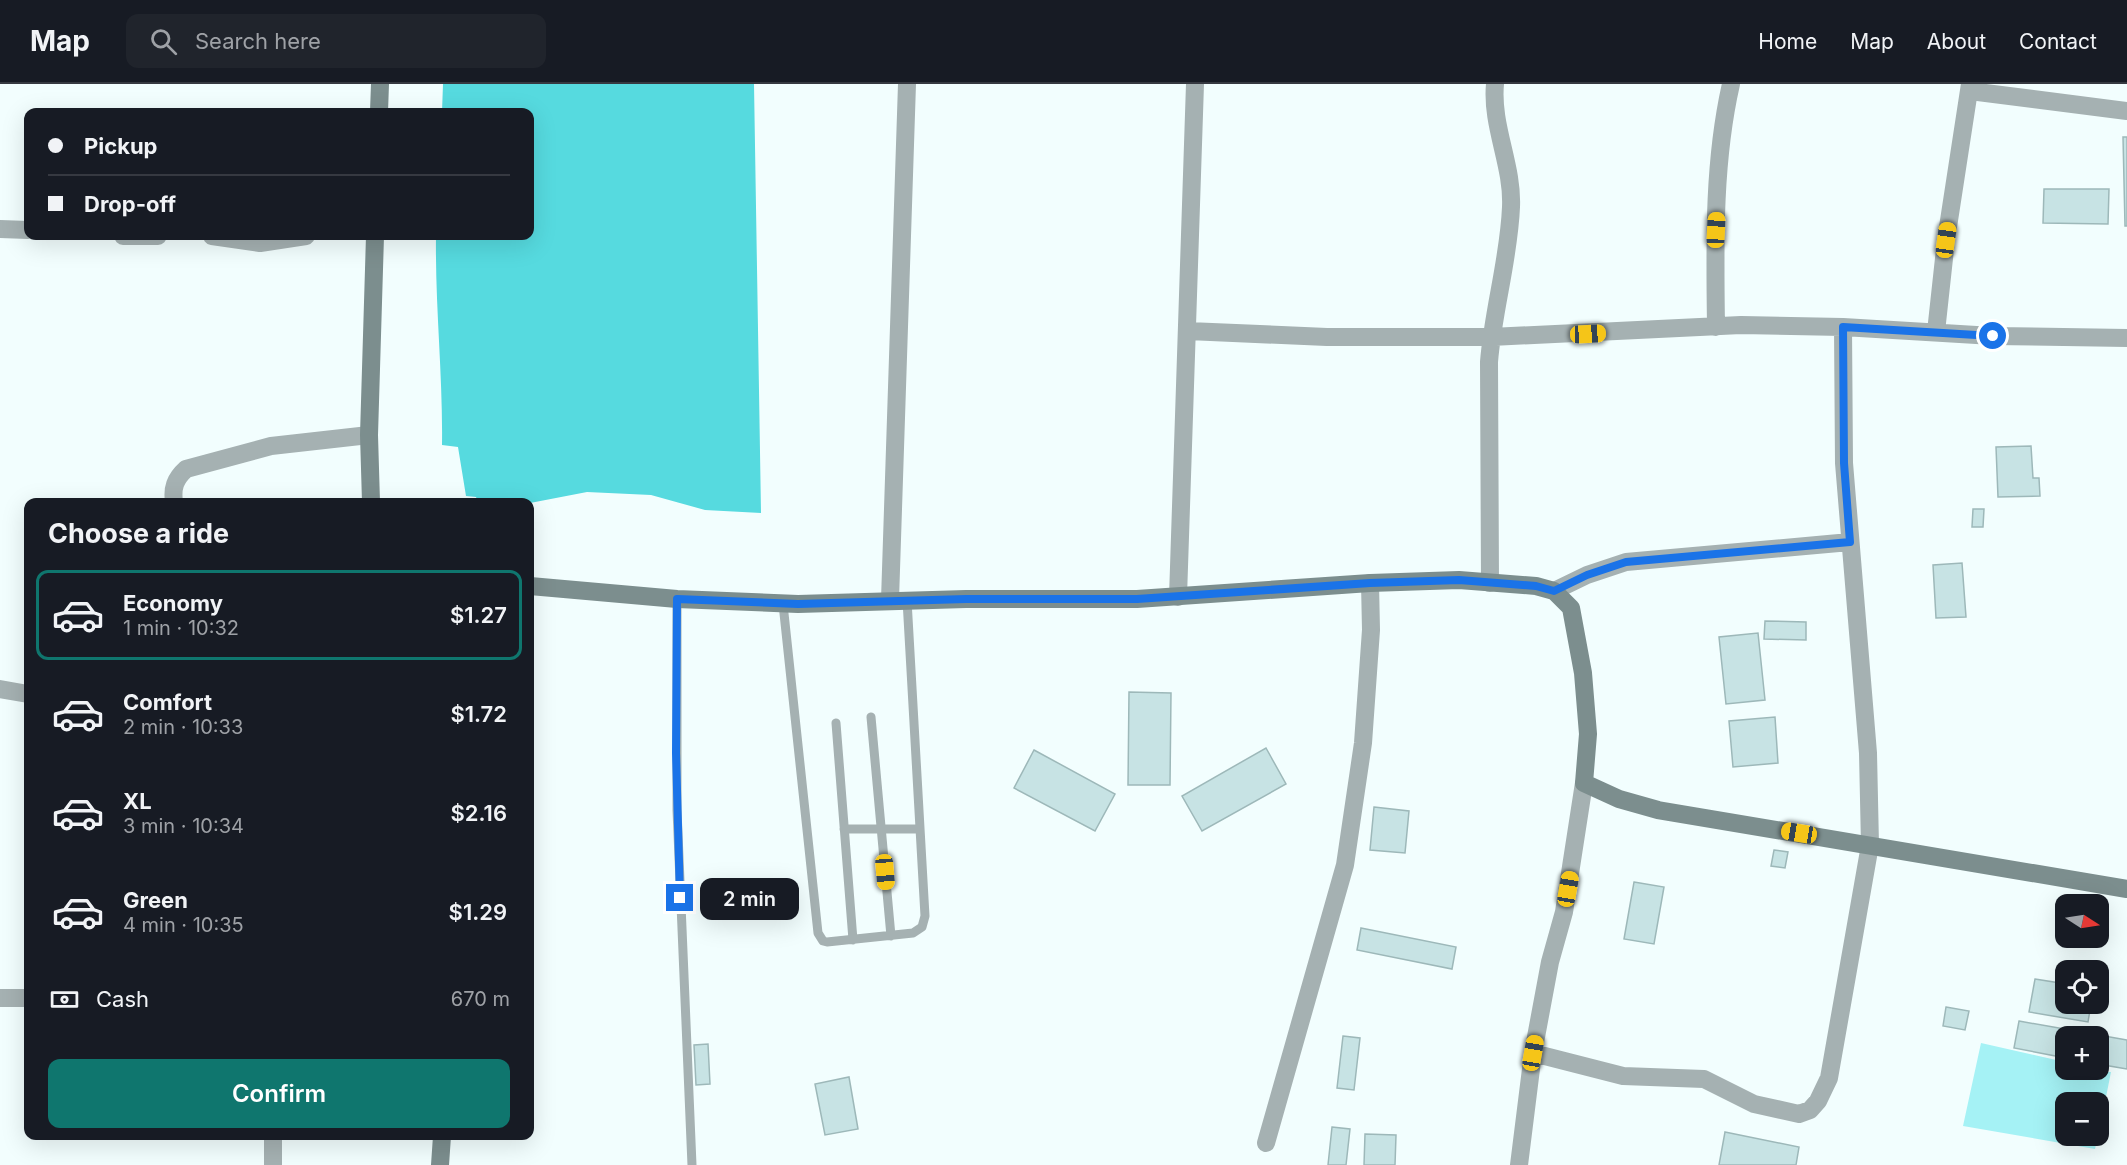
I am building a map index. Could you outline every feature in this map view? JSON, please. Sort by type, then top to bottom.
[{"type":"street","points":[[380,108],[381,84]]},
{"type":"street","points":[[899,600],[907,84]]},
{"type":"street","points":[[1178,597],[1195,84]]},
{"type":"street","points":[[1490,583],[1491,337],[1502,287],[1511,207],[1510,177],[1498,130],[1495,84]]},
{"type":"street","points":[[1716,327],[1715,249],[1719,174],[1731,84]]},
{"type":"street","points":[[1936,332],[1950,210],[1970,88],[2127,111]]},
{"type":"street","points":[[0,229],[24,230]]},
{"type":"street","points":[[239,240],[260,243],[280,240]]},
{"type":"street","points":[[371,498],[369,435],[375,240]]},
{"type":"street","points":[[1188,331],[1327,337],[1491,337],[1716,327],[1843,327],[2127,338]]},
{"type":"street","points":[[1533,1053],[1623,1076],[1695,1077],[1712,1082],[1754,1104],[1799,1113],[1810,1110],[1818,1101],[1829,1078],[1870,845],[1868,753],[1844,463],[1843,327]]},
{"type":"street","points":[[173,498],[172,491],[178,476],[186,469],[271,446],[369,435]]},
{"type":"street","points":[[1554,591],[1587,575],[1626,562],[1850,542]]},
{"type":"street","points":[[534,586],[677,599],[783,604],[899,600],[1178,597],[1370,583],[1459,580],[1536,586],[1554,591],[1571,608],[1583,673],[1587,734],[1584,783],[1566,900],[1550,962],[1533,1053],[1519,1165]]},
{"type":"street","points":[[1266,1143],[1345,865],[1362,743],[1371,630],[1370,583]]},
{"type":"street","points":[[0,690],[24,693]]},
{"type":"street","points":[[1584,783],[1619,799],[1658,810],[2127,889]]},
{"type":"street","points":[[0,998],[24,998]]},
{"type":"street","points":[[273,1140],[273,1165]]},
{"type":"street","points":[[440,1165],[442,1140]]},
{"type":"lane","points":[[677,599],[677,810],[692,1165]]},
{"type":"lane","points":[[783,604],[818,933],[823,941],[827,942],[913,933],[922,927],[925,916],[920,829],[899,600]]},
{"type":"lane","points":[[871,717],[891,936]]},
{"type":"lane","points":[[836,723],[853,940]]},
{"type":"lane","points":[[844,829],[920,829]]},
{"type":"shaded area","points":[[443,84],[754,84],[761,513],[705,510],[651,495],[587,492],[534,502],[534,498],[466,496],[458,447],[442,445],[436,240],[534,240],[534,108],[442,108]]},
{"type":"shaded area","points":[[1981,1043],[2055,1060],[2055,1080],[2109,1080],[2109,1072],[2111,1072],[2107,1092],[2055,1092],[2055,1142],[1963,1126]]},
{"type":"shaded area","points":[[2078,1146],[2096,1146],[2095,1149]]},
{"type":"building","points":[[2123,137],[2127,137],[2127,226],[2125,226]]},
{"type":"building","points":[[2044,189],[2109,189],[2108,224],[2043,223]]},
{"type":"building","points":[[2031,446],[2033,478],[2039,478],[2040,496],[1998,497],[1996,447]]},
{"type":"building","points":[[1973,509],[1984,509],[1983,527],[1972,527]]},
{"type":"building","points":[[1962,563],[1966,617],[1936,618],[1933,565]]},
{"type":"building","points":[[1765,621],[1806,622],[1806,640],[1764,639]]},
{"type":"building","points":[[1758,633],[1765,700],[1726,704],[1719,637]]},
{"type":"building","points":[[1129,692],[1171,693],[1170,785],[1128,785]]},
{"type":"building","points":[[1775,717],[1778,763],[1733,767],[1729,721]]},
{"type":"building","points":[[1266,748],[1286,784],[1202,831],[1182,796]]},
{"type":"building","points":[[1034,750],[1115,794],[1095,831],[1014,788]]},
{"type":"building","points":[[1374,807],[1409,811],[1405,853],[1370,850]]},
{"type":"building","points":[[1774,850],[1788,852],[1785,868],[1771,866]]},
{"type":"building","points":[[1634,882],[1664,887],[1654,944],[1624,939]]},
{"type":"building","points":[[1361,928],[1456,947],[1452,969],[1357,950]]},
{"type":"building","points":[[2035,979],[2055,982],[2055,1014],[2089,1014],[2088,1022],[2029,1012]]},
{"type":"building","points":[[1946,1007],[1969,1011],[1965,1030],[1943,1026]]},
{"type":"building","points":[[2019,1021],[2055,1027],[2055,1056],[2014,1048]]},
{"type":"building","points":[[1343,1036],[1360,1038],[1354,1090],[1337,1088]]},
{"type":"building","points":[[2109,1037],[2127,1040],[2127,1069],[2109,1066]]},
{"type":"building","points":[[708,1044],[710,1084],[696,1085],[694,1045]]},
{"type":"building","points":[[849,1077],[858,1129],[825,1135],[815,1084]]},
{"type":"building","points":[[1332,1127],[1350,1129],[1346,1165],[1328,1165]]},
{"type":"building","points":[[1725,1132],[1799,1147],[1796,1165],[1719,1165]]},
{"type":"building","points":[[1365,1134],[1396,1135],[1395,1165],[1364,1165]]},
{"type":"route","points":[[680,898],[676,753],[677,599],[798,604],[890,600],[1137,599],[1267,592],[1370,583],[1459,580],[1536,586],[1554,591],[1587,575],[1626,562],[1850,542],[1844,463],[1843,327],[1993,336]]}]
